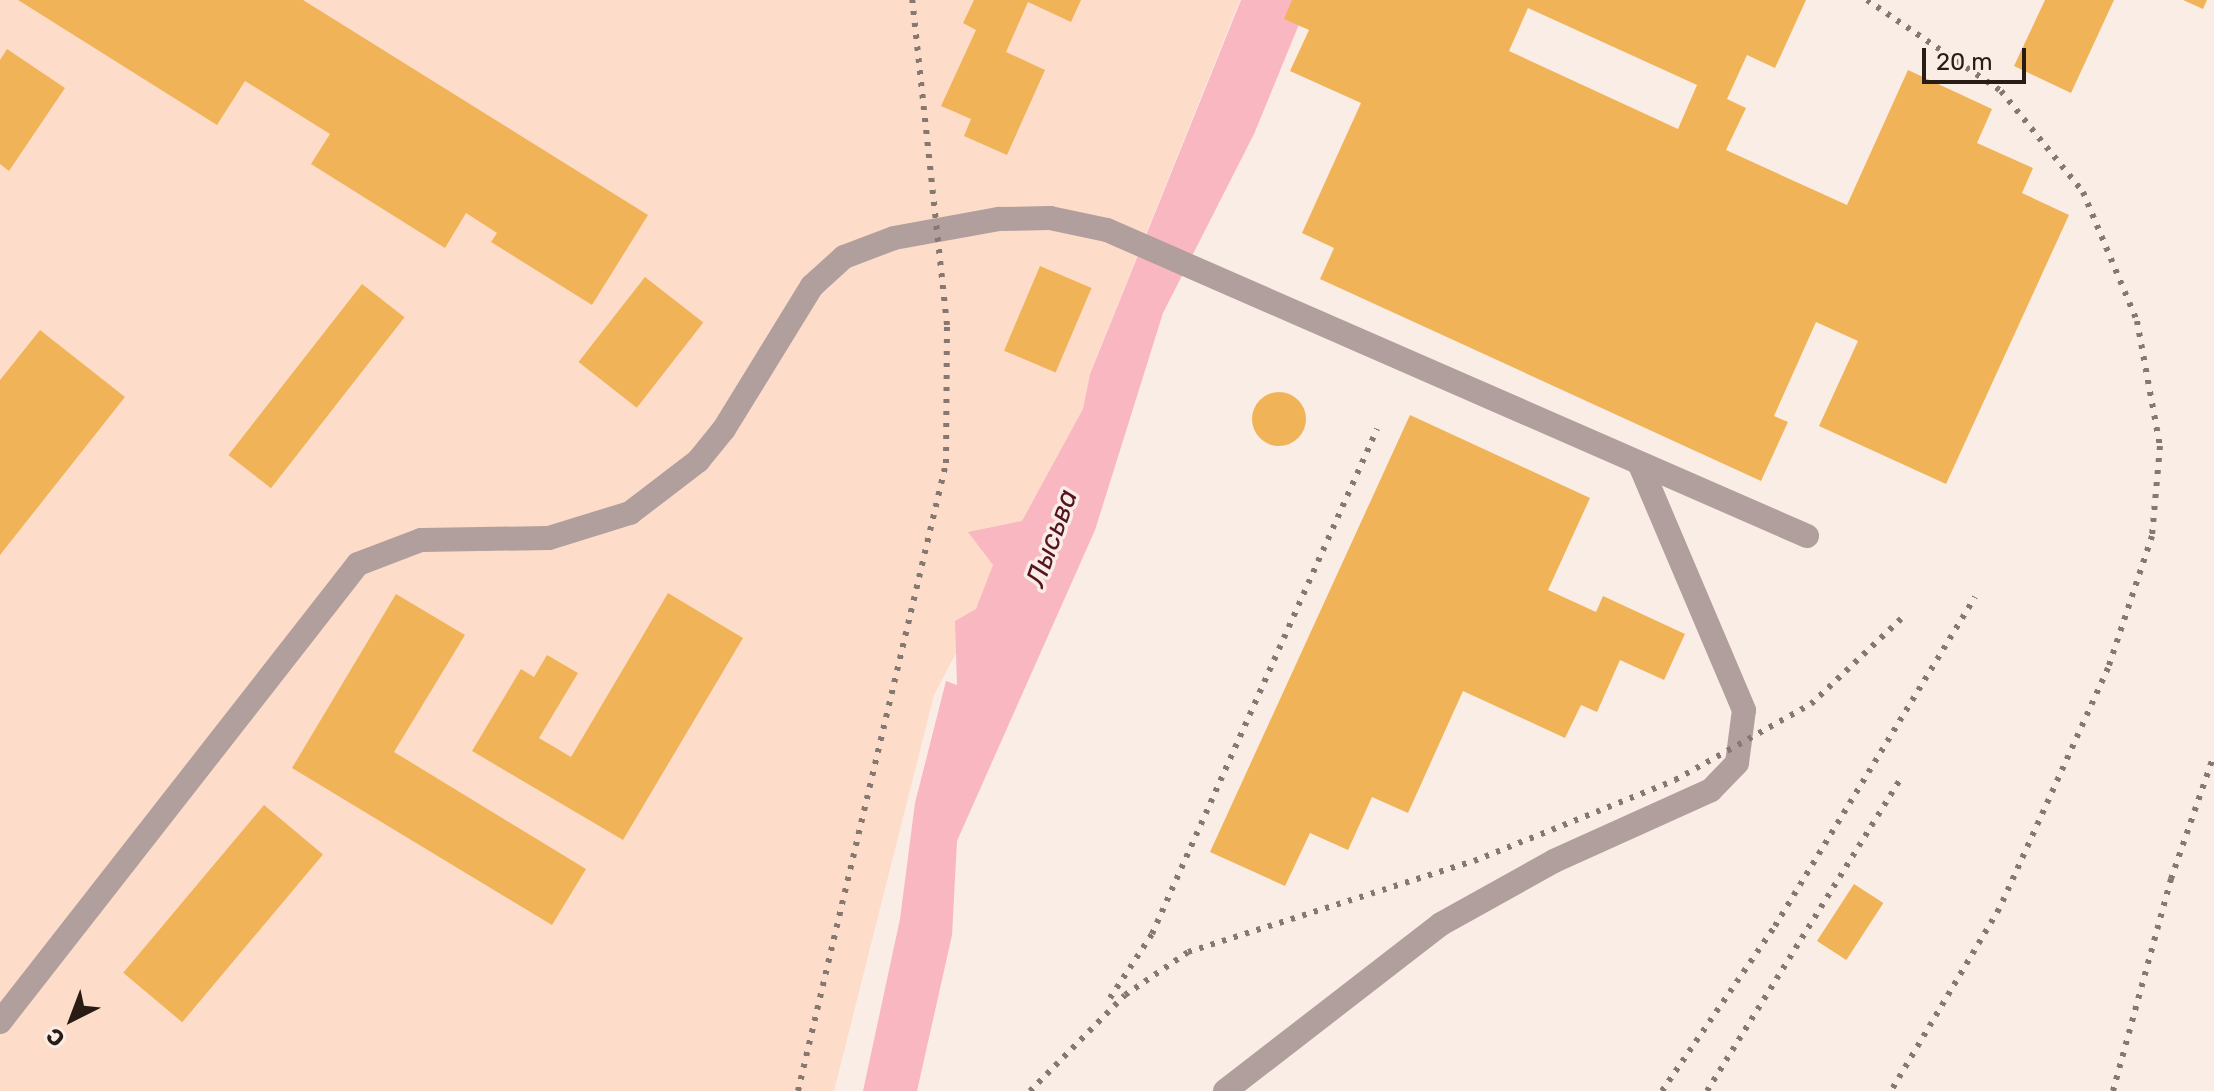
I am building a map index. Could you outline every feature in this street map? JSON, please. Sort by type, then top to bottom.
[{"type":"lane","points":[[0,1022],[358,564],[421,540],[549,538],[630,513],[698,461],[812,286],[844,257],[934,228],[999,219],[1050,218],[1107,230],[1807,536]]},
{"type":"lane","points":[[1225,1091],[1441,924],[1554,861],[1691,801],[1737,763],[1744,710],[1639,463]]},
{"type":"shaded area","points":[[0,0],[1240,0],[1090,373],[1084,409],[934,695],[834,1091],[0,1091]]},
{"type":"water","name":"Лысьва","points":[[1241,0],[1309,0],[1254,134],[1163,313],[1095,530],[957,841],[952,935],[917,1091],[863,1091],[900,919],[915,803],[946,681],[957,685],[955,621],[976,609],[993,565],[968,532],[1022,521],[1083,409],[1090,374]]},
{"type":"building","points":[[18,0],[303,0],[648,215],[592,305],[491,242],[497,233],[466,213],[445,248],[311,164],[330,134],[245,81],[217,125]]},
{"type":"building","points":[[974,0],[1081,0],[1071,22],[1028,2],[1006,52],[1045,70],[1007,155],[964,136],[971,119],[941,106],[976,30],[963,23]]},
{"type":"building","points":[[1292,0],[1806,0],[1775,68],[1747,55],[1727,99],[1746,108],[1726,150],[1847,205],[1908,70],[1992,109],[1977,143],[2033,168],[2022,193],[2069,215],[1946,484],[1819,426],[1858,341],[1816,322],[1774,416],[1788,422],[1761,481],[1320,279],[1334,248],[1302,233],[1361,103],[1290,71],[1309,30],[1284,19]],"holes":[[[1528,8],[1697,85],[1678,129],[1509,51]]]},
{"type":"building","points":[[2045,0],[2114,0],[2071,93],[2014,66]]},
{"type":"building","points":[[2183,0],[2207,0],[2203,9]]},
{"type":"building","points":[[7,49],[65,88],[9,171],[0,164],[0,60]]},
{"type":"building","points":[[1040,266],[1092,288],[1056,373],[1004,351]]},
{"type":"building","points":[[645,277],[703,323],[637,408],[579,362]]},
{"type":"building","points":[[362,284],[405,317],[271,488],[228,455]]},
{"type":"building","points":[[40,330],[125,397],[0,555],[0,380]]},
{"type":"building","points":[[1279,392],[1298,400],[1306,419],[1298,438],[1279,446],[1260,438],[1252,419],[1260,400]]},
{"type":"building","points":[[1410,415],[1590,498],[1548,590],[1596,612],[1603,596],[1685,634],[1664,680],[1620,660],[1597,712],[1581,705],[1565,738],[1463,691],[1408,813],[1372,797],[1348,850],[1310,833],[1285,886],[1210,852]]},
{"type":"building","points":[[668,593],[743,638],[623,840],[472,751],[521,669],[534,677],[547,655],[578,673],[539,738],[571,757]]},
{"type":"building","points":[[396,594],[465,635],[394,752],[586,869],[552,925],[292,768]]},
{"type":"building","points":[[264,805],[323,854],[182,1022],[123,973]]},
{"type":"building","points":[[1854,884],[1883,903],[1846,960],[1817,941]]},
{"type":"railway","points":[[798,1091],[946,463],[947,325],[912,0]]},
{"type":"railway","points":[[1867,0],[2001,91],[2083,192],[2137,321],[2160,446],[2152,536],[2108,668],[1999,909],[1891,1091]]},
{"type":"railway","points":[[1110,998],[1152,934],[1377,429]]},
{"type":"railway","points":[[1662,1091],[1775,926],[1975,597]]},
{"type":"railway","points":[[1030,1091],[1125,995],[1188,952],[1474,861],[1675,780],[1811,704],[1901,619]]},
{"type":"railway","points":[[2113,1091],[2171,879],[2214,755]]},
{"type":"railway","points":[[1707,1091],[1902,777]]}]
